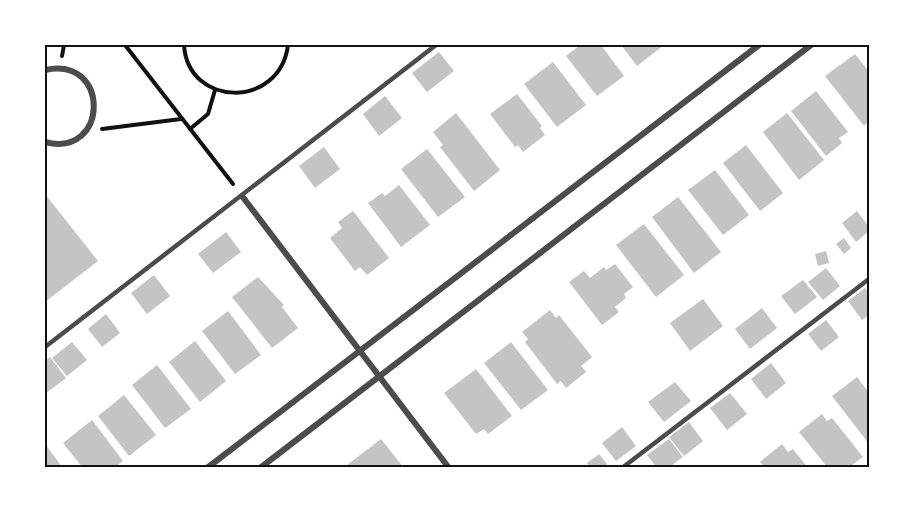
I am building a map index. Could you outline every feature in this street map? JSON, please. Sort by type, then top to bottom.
[{"type":"street","points":[[207,468],[759,45]]},
{"type":"street","points":[[260,468],[811,45]]},
{"type":"street","points":[[45,70],[60,68],[72,71],[83,78],[91,89],[94,113],[85,132],[72,142],[60,145],[45,142]]},
{"type":"street","points":[[242,196],[449,468]]},
{"type":"lane","points":[[45,347],[436,45]]},
{"type":"lane","points":[[622,468],[869,279]]},
{"type":"path","points":[[125,45],[232,183]]},
{"type":"path","points":[[184,45],[191,68],[202,81],[215,90],[231,94],[248,93],[262,87],[280,70],[289,46]]},
{"type":"path","points":[[190,129],[208,114],[215,90]]},
{"type":"path","points":[[85,132],[182,119]]},
{"type":"building","points":[[580,45],[601,45],[624,76],[597,96],[566,56]]},
{"type":"building","points":[[621,45],[664,45],[637,66]]},
{"type":"building","points":[[439,52],[454,71],[427,92],[412,73]]},
{"type":"building","points":[[855,54],[869,72],[869,121],[864,126],[825,76]]},
{"type":"building","points":[[553,62],[586,105],[557,127],[524,84]]},
{"type":"building","points":[[816,91],[848,132],[839,138],[842,143],[826,156],[791,111]]},
{"type":"building","points":[[517,94],[542,126],[540,128],[545,135],[523,152],[518,145],[515,147],[490,114]]},
{"type":"building","points":[[385,96],[402,118],[379,136],[363,114]]},
{"type":"building","points":[[456,113],[500,170],[474,191],[440,147],[443,145],[433,132]]},
{"type":"building","points":[[787,113],[824,160],[799,180],[763,132]]},
{"type":"building","points":[[746,145],[783,193],[760,211],[723,163]]},
{"type":"building","points":[[324,147],[340,169],[315,188],[299,166]]},
{"type":"building","points":[[427,149],[465,197],[438,217],[401,169]]},
{"type":"building","points":[[715,170],[749,215],[723,235],[688,190]]},
{"type":"building","points":[[399,185],[430,225],[401,247],[368,203],[382,193],[385,196]]},
{"type":"building","points":[[45,194],[98,261],[45,302]]},
{"type":"building","points":[[678,197],[721,252],[694,273],[652,217]]},
{"type":"building","points":[[353,211],[389,258],[367,275],[360,267],[355,271],[330,238],[342,228],[338,222]]},
{"type":"building","points":[[857,211],[869,227],[869,231],[856,242],[842,223]]},
{"type":"building","points":[[644,224],[684,275],[656,297],[616,245]]},
{"type":"building","points":[[226,232],[241,252],[213,273],[198,254]]},
{"type":"building","points":[[844,238],[851,248],[844,254],[836,244]]},
{"type":"building","points":[[826,251],[829,263],[818,266],[815,254]]},
{"type":"building","points":[[615,264],[633,287],[624,294],[626,298],[615,307],[619,312],[602,325],[569,282],[584,271],[590,278],[604,267],[606,270]]},
{"type":"building","points":[[826,268],[840,286],[823,300],[808,282]]},
{"type":"building","points":[[154,275],[170,296],[147,314],[131,293]]},
{"type":"building","points":[[258,277],[284,305],[282,307],[298,328],[272,348],[232,297]]},
{"type":"building","points":[[803,280],[817,297],[795,314],[781,296]]},
{"type":"building","points":[[865,288],[869,293],[869,315],[862,320],[848,301]]},
{"type":"building","points":[[703,299],[723,326],[690,351],[670,323]]},
{"type":"building","points":[[762,308],[777,328],[750,349],[735,329]]},
{"type":"building","points":[[550,310],[556,318],[559,315],[592,357],[581,366],[586,372],[566,388],[561,381],[557,384],[525,342],[528,339],[522,332]]},
{"type":"building","points":[[228,311],[261,355],[235,374],[202,331]]},
{"type":"building","points":[[106,314],[120,333],[102,347],[88,329]]},
{"type":"building","points":[[826,320],[839,337],[821,351],[808,334]]},
{"type":"building","points":[[195,341],[226,381],[200,402],[169,362]]},
{"type":"building","points":[[72,342],[87,360],[67,376],[52,358]]},
{"type":"building","points":[[511,342],[548,390],[521,410],[484,363]]},
{"type":"building","points":[[50,357],[66,378],[45,394],[45,361]]},
{"type":"building","points":[[771,363],[786,383],[766,399],[751,379]]},
{"type":"building","points":[[157,365],[191,409],[165,428],[132,385]]},
{"type":"building","points":[[476,369],[512,416],[488,434],[484,429],[476,434],[444,393]]},
{"type":"building","points":[[857,377],[869,393],[869,444],[832,396]]},
{"type":"building","points":[[675,382],[691,401],[664,422],[648,402]]},
{"type":"building","points":[[730,393],[747,414],[727,430],[710,408]]},
{"type":"building","points":[[124,395],[156,435],[129,456],[98,416]]},
{"type":"building","points":[[822,414],[827,421],[832,418],[863,457],[848,468],[828,468],[799,432]]},
{"type":"building","points":[[92,420],[123,461],[114,468],[83,468],[63,443]]},
{"type":"building","points":[[689,422],[703,441],[684,456],[669,437]]},
{"type":"building","points":[[622,427],[636,446],[616,461],[602,443]]},
{"type":"building","points":[[381,439],[404,468],[349,468],[347,465]]},
{"type":"building","points":[[669,439],[683,457],[668,468],[657,468],[647,455]]},
{"type":"building","points":[[45,444],[63,468],[45,468]]},
{"type":"building","points":[[782,444],[788,452],[793,449],[808,468],[765,468],[760,462]]},
{"type":"building","points":[[599,454],[607,464],[601,468],[591,468],[587,463]]}]
